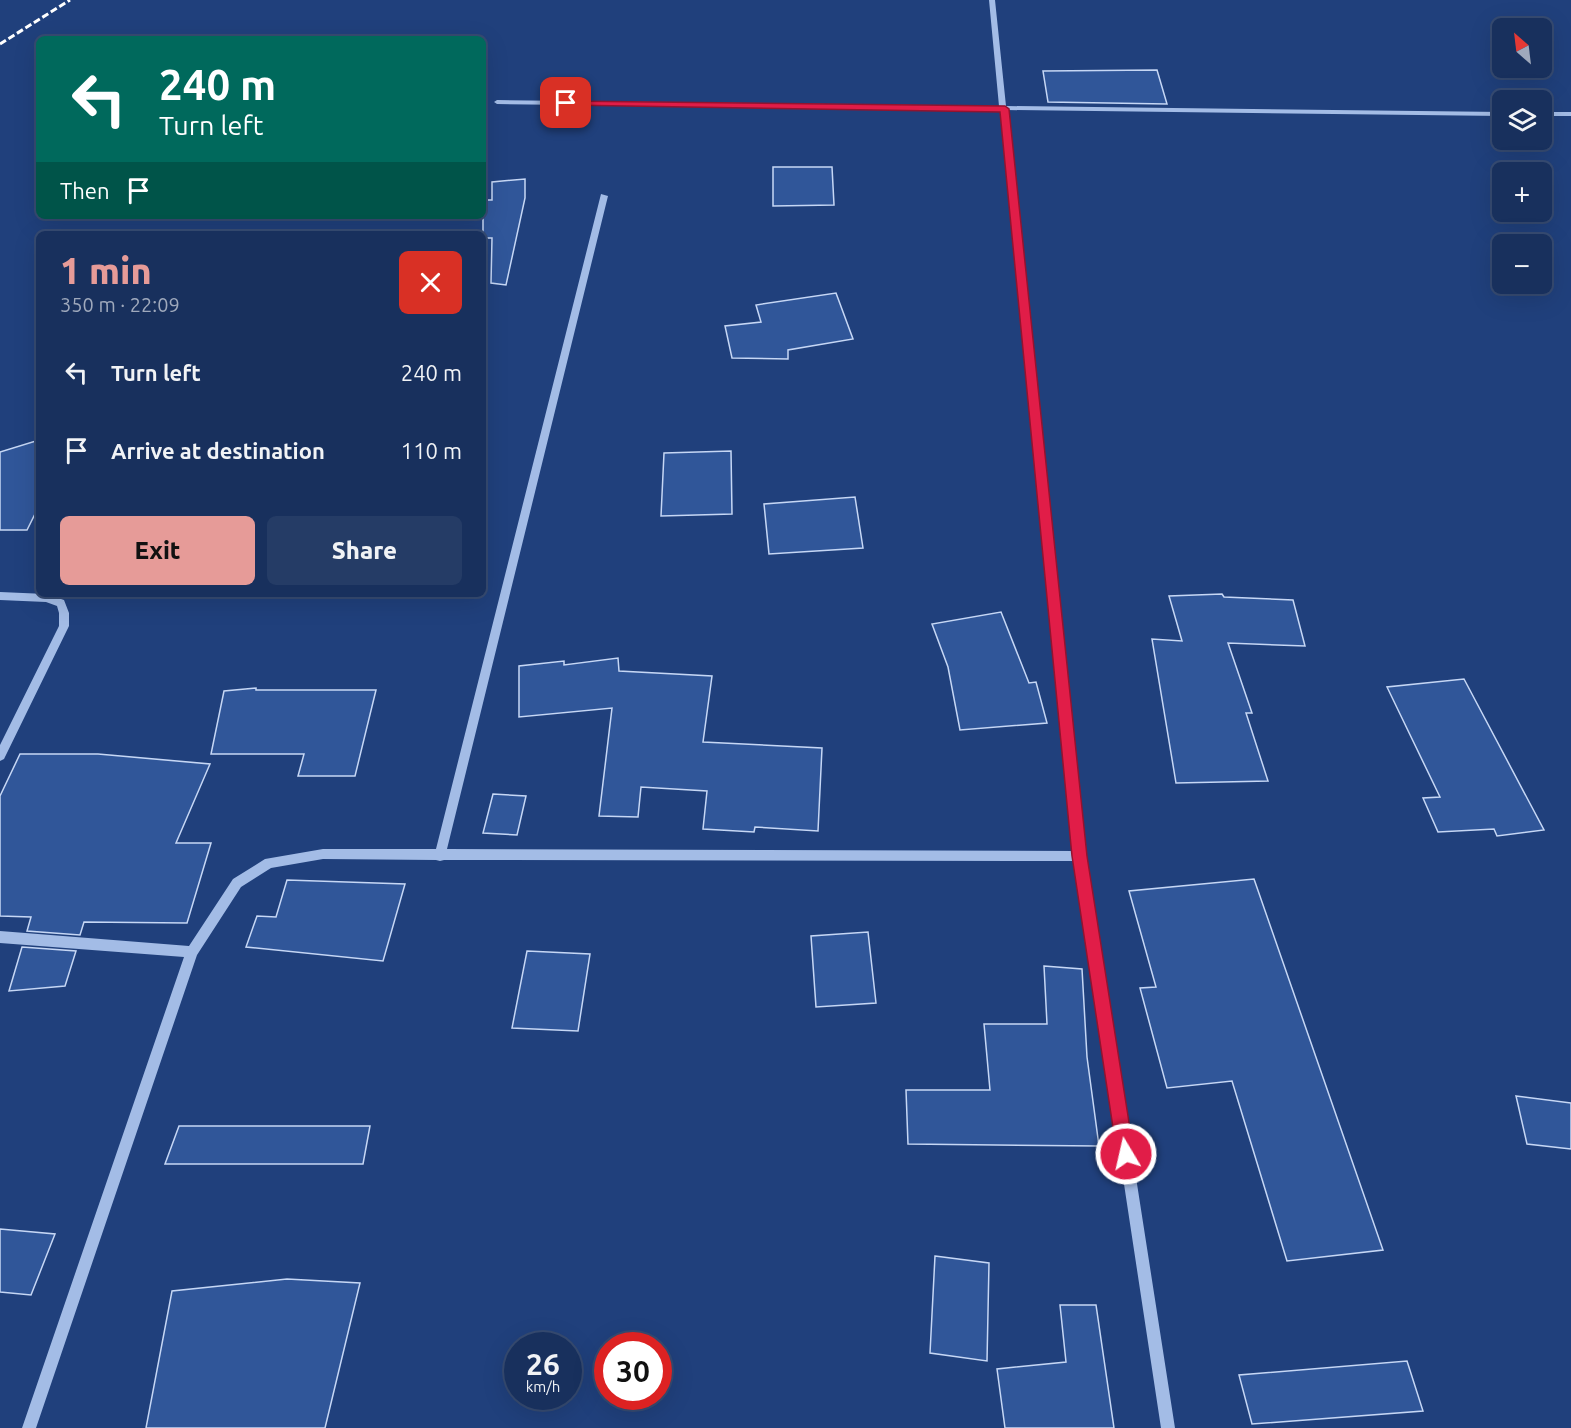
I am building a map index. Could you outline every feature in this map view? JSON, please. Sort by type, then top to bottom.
[{"type":"street","points":[[992,0],[1080,856],[1168,1428]]},
{"type":"street","points":[[496,102],[1492,114]]},
{"type":"street","points":[[1552,114],[1571,114]]},
{"type":"street","points":[[440,856],[604,196]]},
{"type":"street","points":[[0,596],[46,598],[61,603],[64,613],[64,626],[0,756]]},
{"type":"street","points":[[29,1428],[192,952],[237,883],[269,863],[323,854],[1080,856]]},
{"type":"street","points":[[0,937],[192,952]]},
{"type":"building","points":[[1157,70],[1167,104],[1048,102],[1043,71]]},
{"type":"building","points":[[773,167],[832,167],[834,205],[773,206]]},
{"type":"building","points":[[525,179],[525,198],[506,285],[491,283],[492,238],[486,238],[486,231],[483,231],[483,219],[486,219],[486,200],[492,200],[492,182]]},
{"type":"building","points":[[836,293],[853,339],[788,350],[788,359],[732,358],[725,326],[761,322],[756,305]]},
{"type":"building","points":[[36,441],[36,512],[27,530],[0,530],[0,452]]},
{"type":"building","points":[[731,451],[732,514],[661,516],[664,453]]},
{"type":"building","points":[[855,497],[863,548],[769,554],[764,504]]},
{"type":"building","points":[[1222,594],[1224,597],[1293,600],[1305,646],[1228,643],[1252,713],[1246,713],[1268,781],[1176,783],[1152,639],[1182,641],[1169,596]]},
{"type":"building","points":[[1001,612],[1029,683],[1036,682],[1047,723],[960,730],[948,667],[932,624]]},
{"type":"building","points":[[618,658],[619,671],[712,676],[703,742],[822,748],[818,831],[755,827],[754,832],[703,829],[707,791],[641,787],[638,817],[599,816],[612,708],[519,717],[519,666],[564,661],[564,665]]},
{"type":"building","points":[[1464,679],[1544,830],[1497,836],[1494,829],[1438,832],[1423,798],[1440,797],[1387,687]]},
{"type":"building","points":[[256,688],[256,690],[376,690],[355,776],[298,776],[304,754],[211,754],[224,691]]},
{"type":"building","points":[[20,754],[98,754],[210,764],[176,843],[211,843],[187,923],[84,922],[80,935],[27,931],[31,917],[0,916],[0,796]]},
{"type":"building","points":[[493,794],[526,796],[517,835],[483,833]]},
{"type":"building","points":[[1254,879],[1383,1250],[1287,1261],[1232,1081],[1167,1088],[1140,988],[1156,987],[1129,891]]},
{"type":"building","points":[[287,880],[405,884],[383,961],[246,947],[257,916],[276,917]]},
{"type":"building","points":[[868,932],[876,1003],[816,1007],[811,936]]},
{"type":"building","points":[[22,947],[76,951],[65,986],[9,991]]},
{"type":"building","points":[[527,951],[590,954],[578,1031],[512,1028]]},
{"type":"building","points":[[1044,966],[1082,969],[1087,1057],[1099,1146],[908,1144],[906,1090],[990,1090],[984,1024],[1047,1024]]},
{"type":"building","points":[[1516,1096],[1571,1103],[1571,1149],[1527,1144]]},
{"type":"building","points":[[179,1126],[370,1126],[363,1164],[165,1164]]},
{"type":"building","points":[[0,1229],[55,1234],[31,1295],[0,1292]]},
{"type":"building","points":[[935,1256],[989,1263],[987,1361],[930,1353]]},
{"type":"building","points":[[287,1279],[360,1283],[325,1428],[146,1428],[172,1291]]},
{"type":"building","points":[[1060,1305],[1096,1305],[1114,1428],[1005,1428],[997,1369],[1066,1362]]},
{"type":"building","points":[[1407,1361],[1423,1411],[1252,1424],[1239,1375]]},
{"type":"railway","points":[[0,44],[70,0]]},
{"type":"route","points":[[566,103],[1005,109],[1080,856],[1126,1154]]}]
